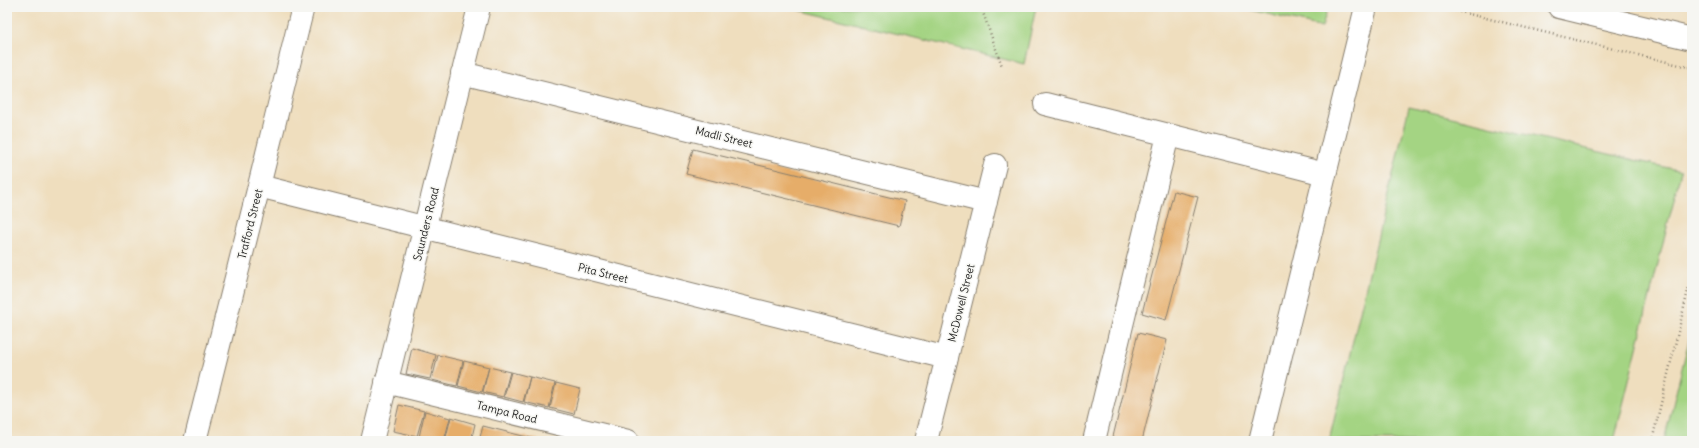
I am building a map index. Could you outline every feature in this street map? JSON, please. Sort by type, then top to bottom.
[{"type":"street","name":"Trafford Street","points":[[195,441],[260,186],[303,7]]},
{"type":"street","name":"Saunders Road","points":[[372,441],[479,7]]},
{"type":"street","points":[[1260,441],[1366,7]]},
{"type":"street","points":[[1559,7],[1692,39]]},
{"type":"street","name":"Madli Street","points":[[462,73],[986,202]]},
{"type":"street","points":[[1045,104],[1325,174]]},
{"type":"street","points":[[1094,441],[1168,135]]},
{"type":"street","name":"McDowell Street","points":[[926,441],[995,165]]},
{"type":"street","name":"Pita Street","points":[[260,186],[425,229],[947,358]]},
{"type":"street","name":"Tampa Road","points":[[386,382],[628,441]]},
{"type":"path","points":[[982,7],[1002,66]]},
{"type":"path","points":[[1440,7],[1692,68]]},
{"type":"path","points":[[1652,441],[1692,274]]},
{"type":"green space","points":[[786,7],[1036,7],[1024,64]]},
{"type":"green space","points":[[1238,7],[1328,7],[1322,27]]},
{"type":"green space","points":[[1409,107],[1681,171],[1614,441],[1329,441]]},
{"type":"green space","points":[[1692,328],[1692,441],[1664,441]]},
{"type":"building","points":[[693,149],[905,201],[899,226],[686,174]]},
{"type":"building","points":[[1174,191],[1198,197],[1166,320],[1142,313]]},
{"type":"building","points":[[1138,333],[1167,340],[1142,441],[1112,441]]},
{"type":"building","points":[[412,348],[436,355],[430,379],[406,374]]},
{"type":"building","points":[[438,355],[463,361],[457,386],[432,380]]},
{"type":"building","points":[[464,361],[489,367],[482,392],[458,386]]},
{"type":"building","points":[[489,367],[510,372],[503,397],[483,392]]},
{"type":"building","points":[[511,372],[530,377],[523,402],[504,397]]},
{"type":"building","points":[[530,377],[555,383],[549,408],[524,402]]},
{"type":"building","points":[[556,383],[580,389],[574,414],[550,408]]},
{"type":"building","points":[[399,405],[424,411],[417,436],[393,431]]},
{"type":"building","points":[[425,411],[450,418],[444,441],[419,437]]},
{"type":"building","points":[[451,417],[475,424],[471,441],[445,441]]},
{"type":"building","points":[[483,426],[539,440],[539,441],[479,441]]}]
